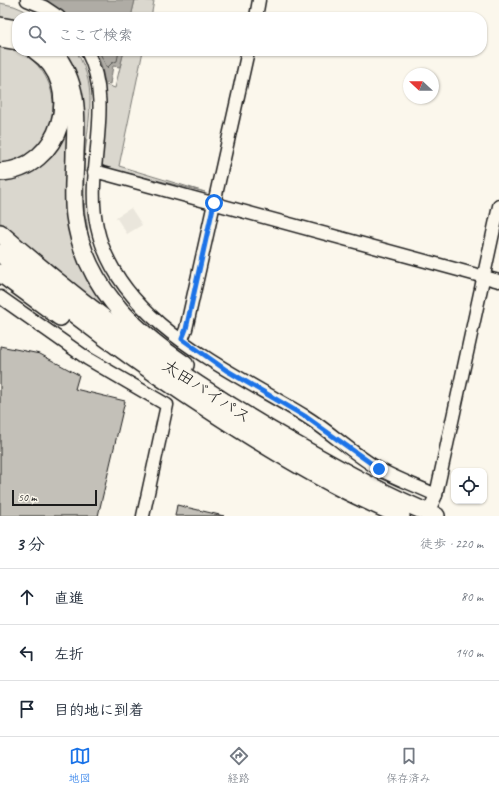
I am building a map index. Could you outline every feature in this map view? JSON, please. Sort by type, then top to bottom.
[{"type":"highway","points":[[0,26],[12,28]]},
{"type":"highway","points":[[0,38],[12,40]]},
{"type":"highway","points":[[0,172],[28,165],[49,146],[58,133],[62,118],[63,104],[59,81],[46,60],[42,56]]},
{"type":"highway","points":[[57,56],[72,83],[76,106],[75,215],[82,248],[96,279],[108,297],[130,321],[180,361],[250,408],[259,424]]},
{"type":"highway","name":"太田バイパス","points":[[0,233],[128,338],[174,370],[259,424],[350,476],[432,514]]},
{"type":"highway","name":"太田バイパス","points":[[0,253],[67,309],[121,351],[251,436],[340,488],[401,516]]},
{"type":"highway","points":[[0,273],[92,339],[121,351]]},
{"type":"street","points":[[27,0],[52,12]]},
{"type":"street","points":[[257,12],[259,0]]},
{"type":"street","points":[[90,56],[98,81],[100,95],[100,112],[93,192],[96,225],[102,248],[111,267],[140,305],[182,339],[226,370],[306,417],[379,469],[436,495]]},
{"type":"street","points":[[182,339],[186,329],[247,56]]},
{"type":"street","points":[[94,172],[214,203],[499,281]]},
{"type":"street","points":[[432,514],[499,206]]},
{"type":"street","points":[[0,297],[88,359],[167,405],[143,516]]},
{"type":"shaded area","points":[[135,0],[154,1],[152,12],[132,12]]},
{"type":"shaded area","points":[[0,3],[14,6],[28,12],[12,12],[12,19],[0,17]]},
{"type":"shaded area","points":[[0,47],[12,50],[12,56],[26,56],[32,60],[43,73],[50,88],[53,104],[51,121],[45,136],[33,150],[18,158],[0,164]]},
{"type":"shaded area","points":[[66,56],[79,56],[84,66],[90,96],[84,174],[84,203],[88,227],[87,235],[81,187],[84,109],[82,94],[72,65]]},
{"type":"shaded area","points":[[123,56],[142,56],[119,166],[205,192],[107,168],[100,163],[104,114],[103,84],[115,88]]},
{"type":"shaded area","points":[[67,120],[71,221],[133,331],[52,268],[0,222],[0,178],[4,178]]},
{"type":"shaded area","points":[[131,208],[142,225],[127,234],[116,217]]},
{"type":"water","points":[[46,0],[135,0],[132,12],[62,12]]},
{"type":"water","points":[[97,56],[123,56],[120,67],[113,66],[110,84],[105,83],[101,64]]},
{"type":"building","points":[[0,346],[40,354],[79,375],[75,389],[125,401],[98,516],[0,516]]},
{"type":"building","points":[[177,505],[224,516],[175,516]]},
{"type":"route","points":[[214,203],[186,329],[182,339],[226,370],[306,417],[379,469]]}]
